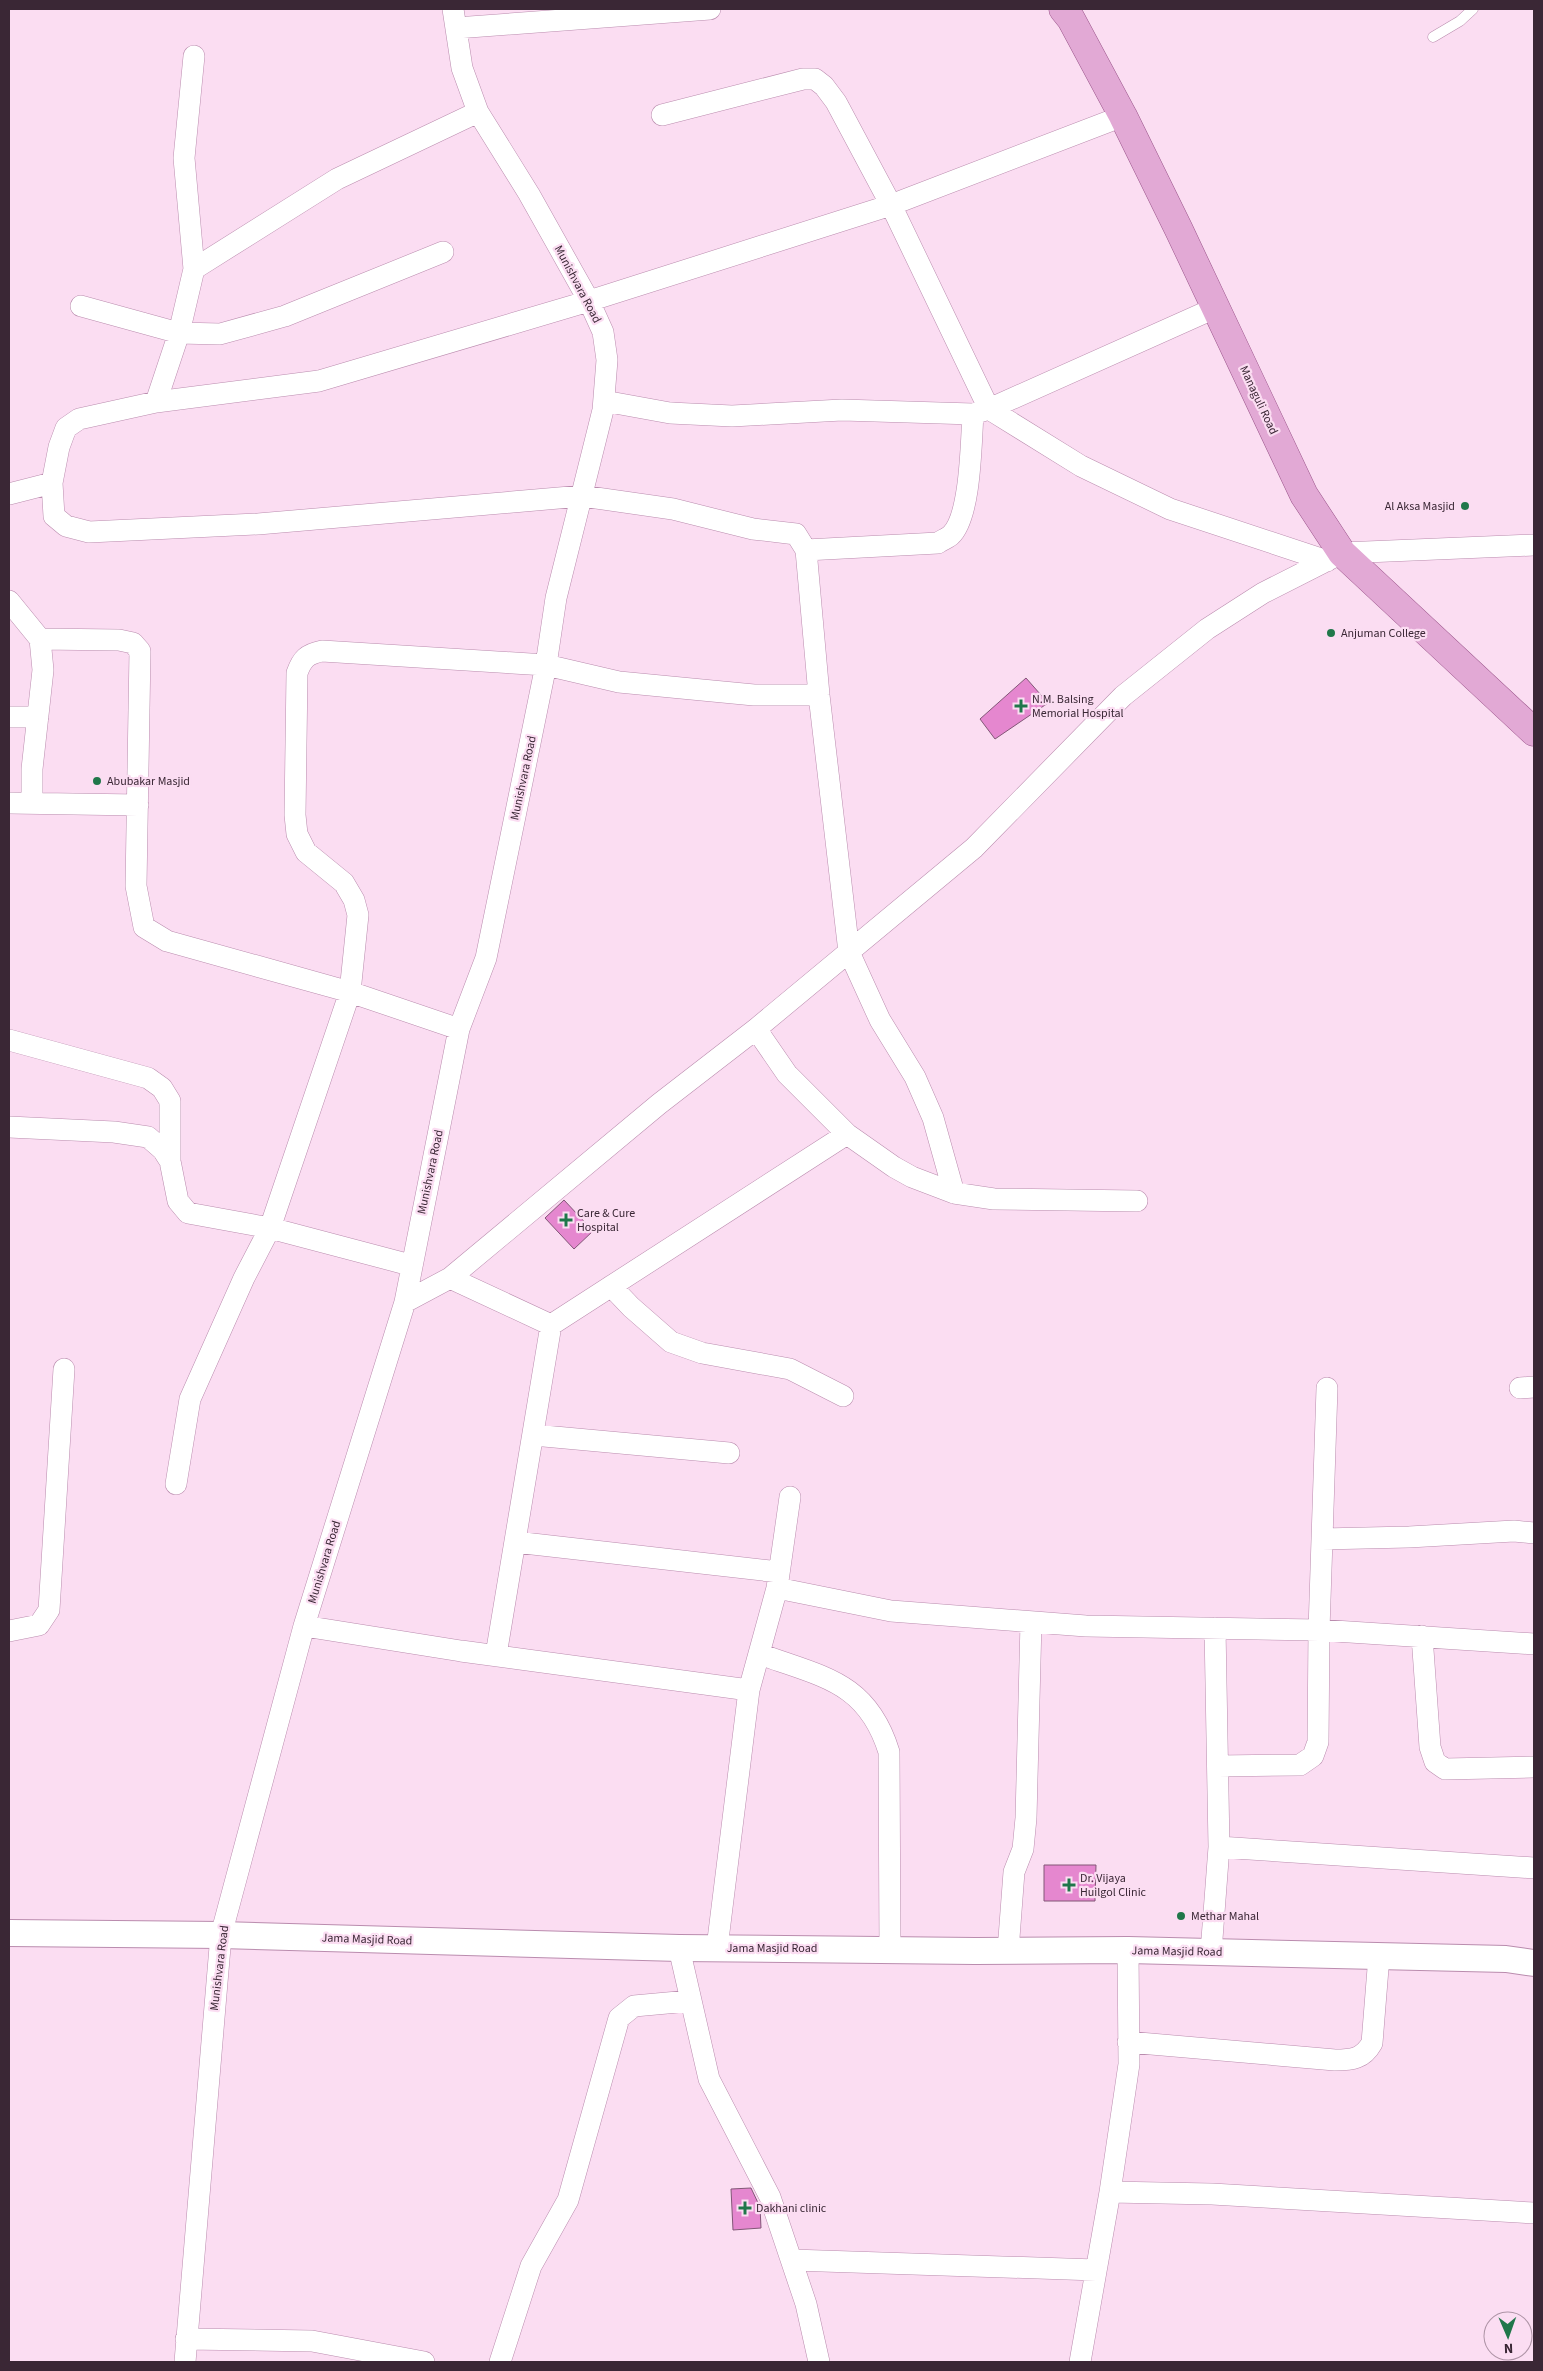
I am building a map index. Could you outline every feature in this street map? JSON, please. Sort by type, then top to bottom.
[{"type":"main road","name":"Managuli Road","points":[[1063,9],[1072,19],[1123,116],[1335,557],[1534,732]]},
{"type":"street","points":[[455,18],[710,9]]},
{"type":"street","name":"Munishvara Road","points":[[185,2362],[221,1935],[304,1626],[405,1302],[410,1265],[459,1029],[486,958],[546,665],[556,598],[604,401],[607,360],[603,332],[589,301],[529,194],[478,112],[462,68],[455,18]]},
{"type":"street","points":[[156,402],[178,333],[194,269],[184,158],[194,56]]},
{"type":"street","points":[[662,115],[803,79],[815,80],[824,86],[836,102],[892,205],[981,411],[967,494],[960,520],[952,535],[938,543],[806,550]]},
{"type":"street","points":[[194,269],[337,179],[478,112]]},
{"type":"street","points":[[954,1193],[933,1118],[915,1077],[880,1020],[849,952],[819,695],[806,550],[796,534],[753,529],[673,510],[582,496],[258,524],[89,532],[66,526],[54,516],[52,483],[59,447],[66,428],[79,419],[156,402],[319,381],[589,301],[892,205],[1123,116]]},
{"type":"street","points":[[81,306],[178,333],[220,334],[285,316],[443,252]]},
{"type":"street","points":[[604,401],[670,413],[724,416],[842,410],[981,411],[1215,308]]},
{"type":"street","points":[[981,411],[1080,466],[1170,509],[1335,557],[1534,545]]},
{"type":"street","points":[[9,494],[52,483]]},
{"type":"street","points":[[405,1302],[450,1278],[659,1104],[756,1029],[974,848],[1122,696],[1215,624],[1263,593],[1335,557]]},
{"type":"street","points":[[9,601],[40,640],[43,670],[32,768],[32,803]]},
{"type":"street","points":[[40,640],[119,640],[133,643],[140,651],[136,886],[144,927],[167,941],[350,992],[459,1029]]},
{"type":"street","points":[[176,1484],[190,1399],[244,1278],[270,1228],[350,992],[358,915],[354,900],[344,883],[306,852],[297,834],[294,815],[297,673],[302,660],[311,653],[322,651],[546,665],[619,682],[754,695],[819,695]]},
{"type":"street","points":[[9,717],[38,717]]},
{"type":"street","points":[[9,803],[138,805]]},
{"type":"street","points":[[756,1029],[787,1074],[847,1134],[912,1178],[954,1193],[994,1199],[1136,1201]]},
{"type":"street","points":[[9,1040],[148,1078],[162,1088],[170,1101],[170,1161],[178,1201],[188,1212],[270,1228],[410,1265]]},
{"type":"street","points":[[9,1126],[114,1132],[148,1137],[163,1150],[170,1161]]},
{"type":"street","points":[[496,1654],[552,1325],[847,1134]]},
{"type":"street","points":[[450,1278],[552,1325]]},
{"type":"street","points":[[612,1286],[631,1307],[672,1342],[702,1353],[790,1369],[842,1396]]},
{"type":"street","points":[[9,1631],[39,1625],[49,1610],[64,1368]]},
{"type":"street","points":[[1218,1766],[1300,1765],[1313,1756],[1318,1742],[1319,1630],[1327,1388]]},
{"type":"street","points":[[533,1435],[729,1453]]},
{"type":"street","points":[[717,1948],[748,1690],[760,1654],[778,1580],[790,1497]]},
{"type":"street","points":[[1322,1539],[1409,1537],[1514,1531],[1534,1533]]},
{"type":"street","points":[[515,1542],[778,1580],[891,1611],[1086,1626],[1319,1630],[1534,1644]]},
{"type":"street","points":[[1008,1951],[1010,1900],[1014,1872],[1023,1849],[1026,1818],[1032,1622]]},
{"type":"street","points":[[304,1626],[461,1651],[496,1654],[748,1690]]},
{"type":"street","points":[[1211,1952],[1219,1847],[1215,1628]]},
{"type":"street","points":[[1422,1636],[1430,1747],[1435,1762],[1445,1769],[1534,1767]]},
{"type":"street","points":[[760,1654],[841,1684],[866,1706],[882,1728],[889,1752],[890,1949]]},
{"type":"street","points":[[1219,1847],[1534,1868]]},
{"type":"street","name":"Jama Masjid Road","points":[[9,1933],[221,1935],[678,1948],[1008,1951],[1128,1950],[1506,1959],[1534,1963]]},
{"type":"street","points":[[678,1948],[689,2001],[710,2079],[770,2197],[806,2304],[819,2362]]},
{"type":"street","points":[[1080,2362],[1110,2192],[1129,2064],[1128,1950]]},
{"type":"street","points":[[1128,2042],[1335,2060],[1354,2060],[1366,2054],[1372,2043],[1379,1956]]},
{"type":"street","points":[[500,2362],[531,2266],[568,2200],[619,2018],[634,2006],[689,2001]]},
{"type":"street","points":[[1110,2192],[1212,2194],[1534,2213]]},
{"type":"street","points":[[792,2260],[1096,2270]]},
{"type":"street","points":[[186,2340],[312,2341],[424,2362]]},
{"type":"lane","points":[[1434,37],[1460,21],[1472,9]]},
{"type":"building","points":[[1026,678],[1048,703],[995,739],[980,719]]},
{"type":"building","points":[[564,1200],[593,1231],[574,1249],[545,1218]]},
{"type":"building","points":[[1044,1865],[1096,1865],[1095,1901],[1044,1901]]},
{"type":"building","points":[[751,2188],[760,2207],[761,2228],[733,2230],[731,2189]]},
{"type":"place","name":"Al Aksa Masjid","points":[[1465,506]]},
{"type":"place","name":"Anjuman College","points":[[1331,633]]},
{"type":"place","name":"N.M. Balsing Memorial Hospital","points":[[1021,706]]},
{"type":"place","name":"Abubakar Masjid","points":[[97,781]]},
{"type":"place","name":"Care & Cure Hospital","points":[[566,1220]]},
{"type":"place","name":"Dr. Vijaya Huilgol Clinic","points":[[1069,1885]]},
{"type":"place","name":"Methar Mahal","points":[[1181,1916]]},
{"type":"place","name":"Dakhani clinic","points":[[745,2208]]}]
